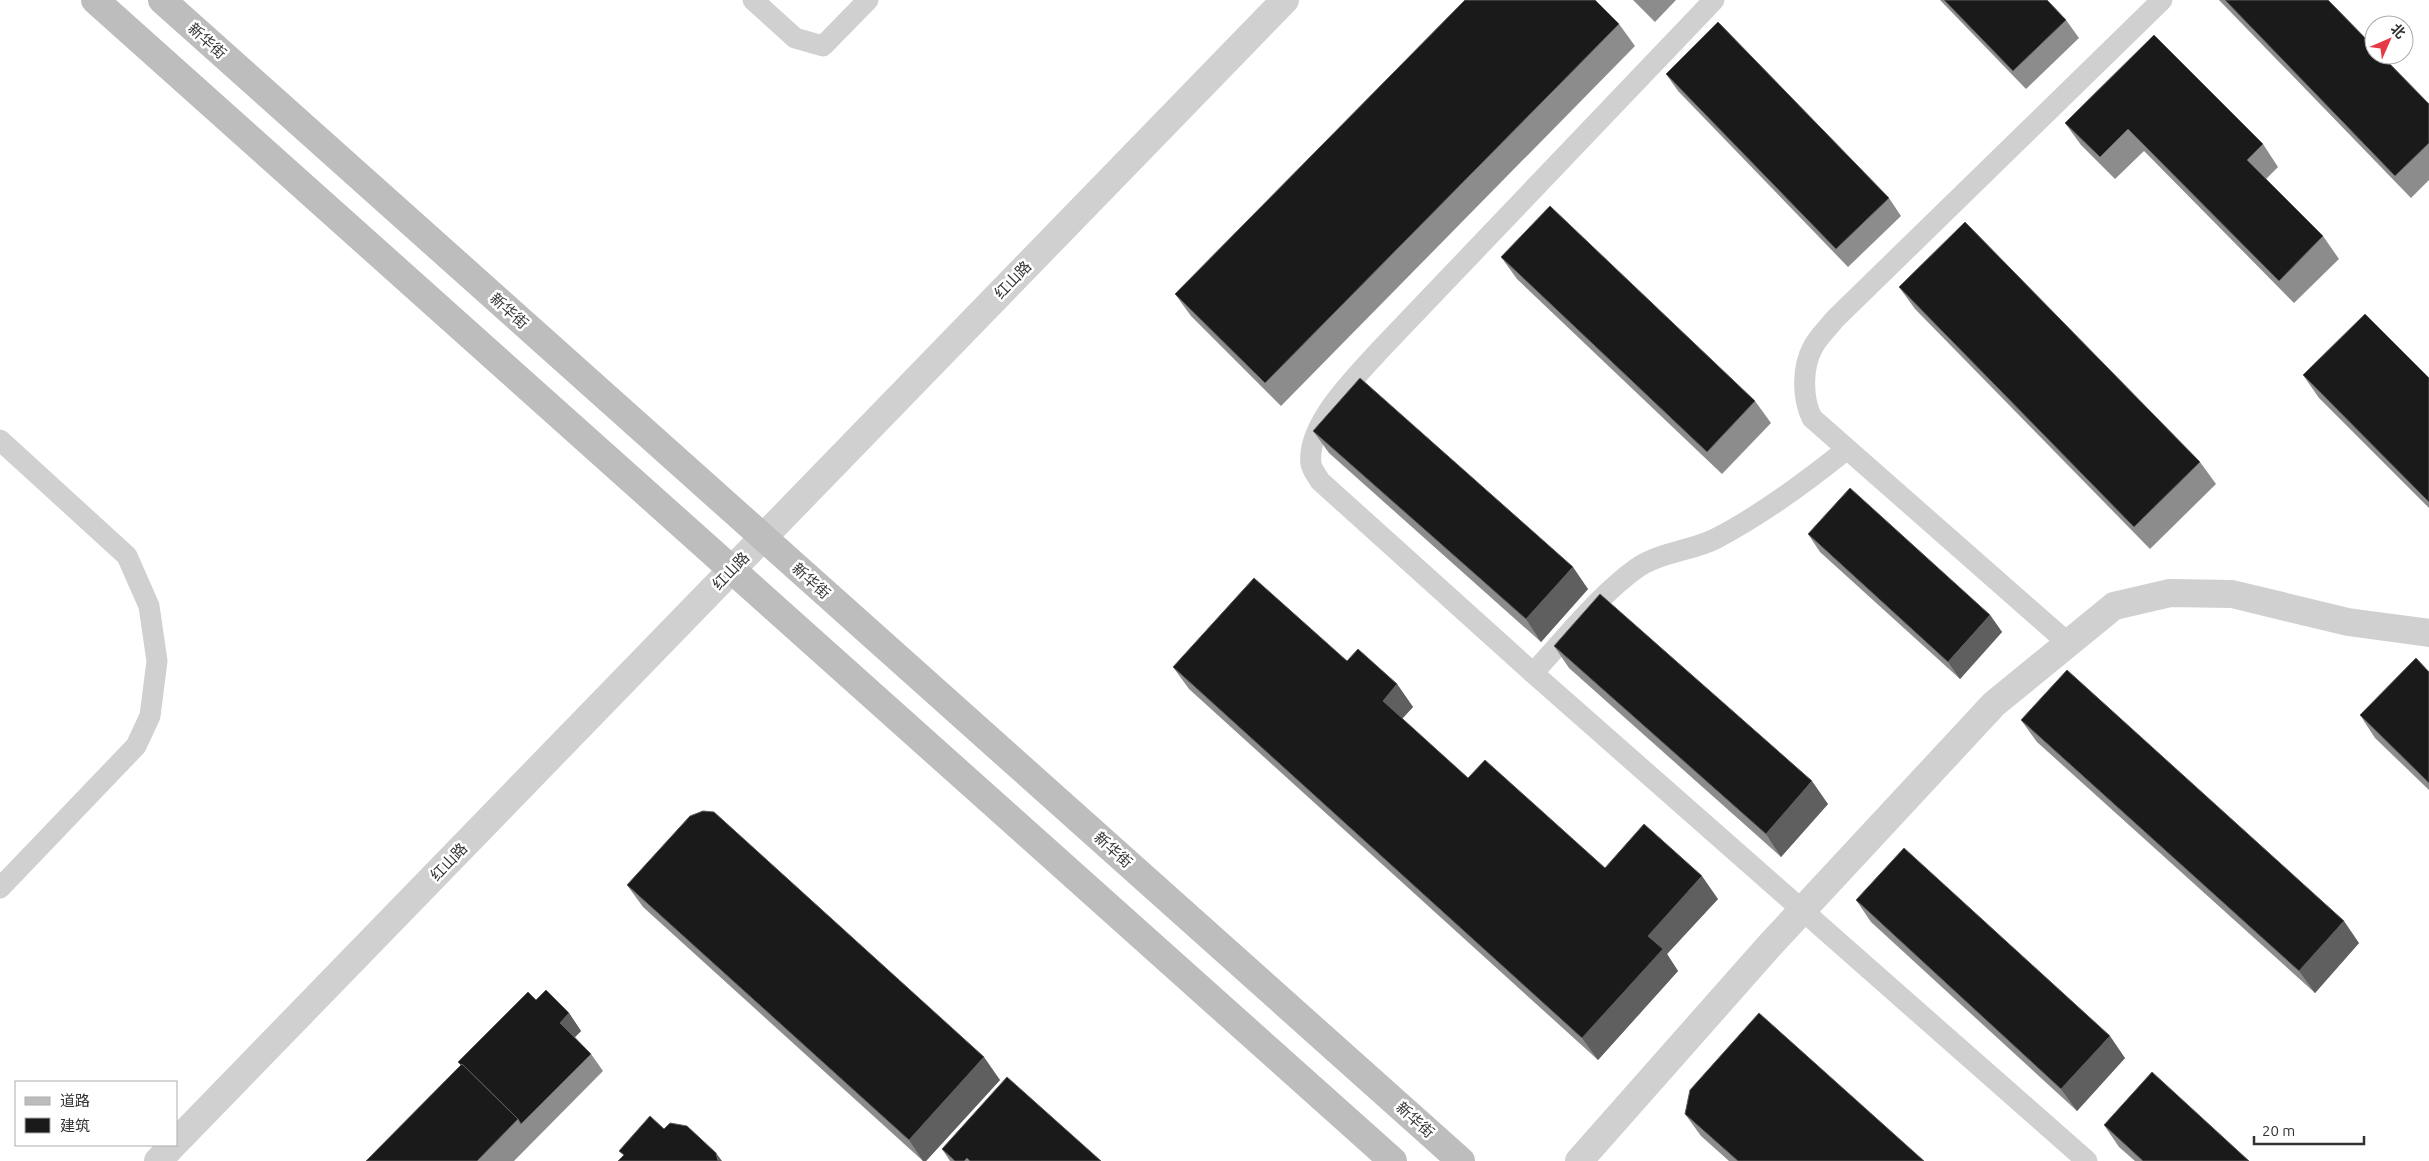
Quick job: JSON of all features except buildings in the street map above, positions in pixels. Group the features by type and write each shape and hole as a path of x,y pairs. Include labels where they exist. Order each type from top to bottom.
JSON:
{"main road":[{"path":"96,0 1393,1161"},
{"name":"新华街","path":"162,0 1461,1161"}],"street":[{"name":"红山路","path":"178,1140 1286,0"},
{"path":"1579,1161 1804,909 1994,704 2114,606 2170,593 2232,594 2348,622 2429,633"},
{"path":"158,1161 172,1146"}],"lane":[{"path":"753,0 795,38 823,46 868,0"},
{"path":"1714,0 1379,351 1327,411 1313,444 1311,465 1320,482 1533,673 1804,909 2087,1161"},
{"path":"2069,644 1812,418 1806,406 1805,375 1813,347 1842,312 2162,0"},
{"path":"0,440 127,556 149,606 157,661 150,716 136,746 0,888"},
{"path":"1533,673 1611,590 1638,567 1674,552 1714,539 1799,487 1847,449"}]}
